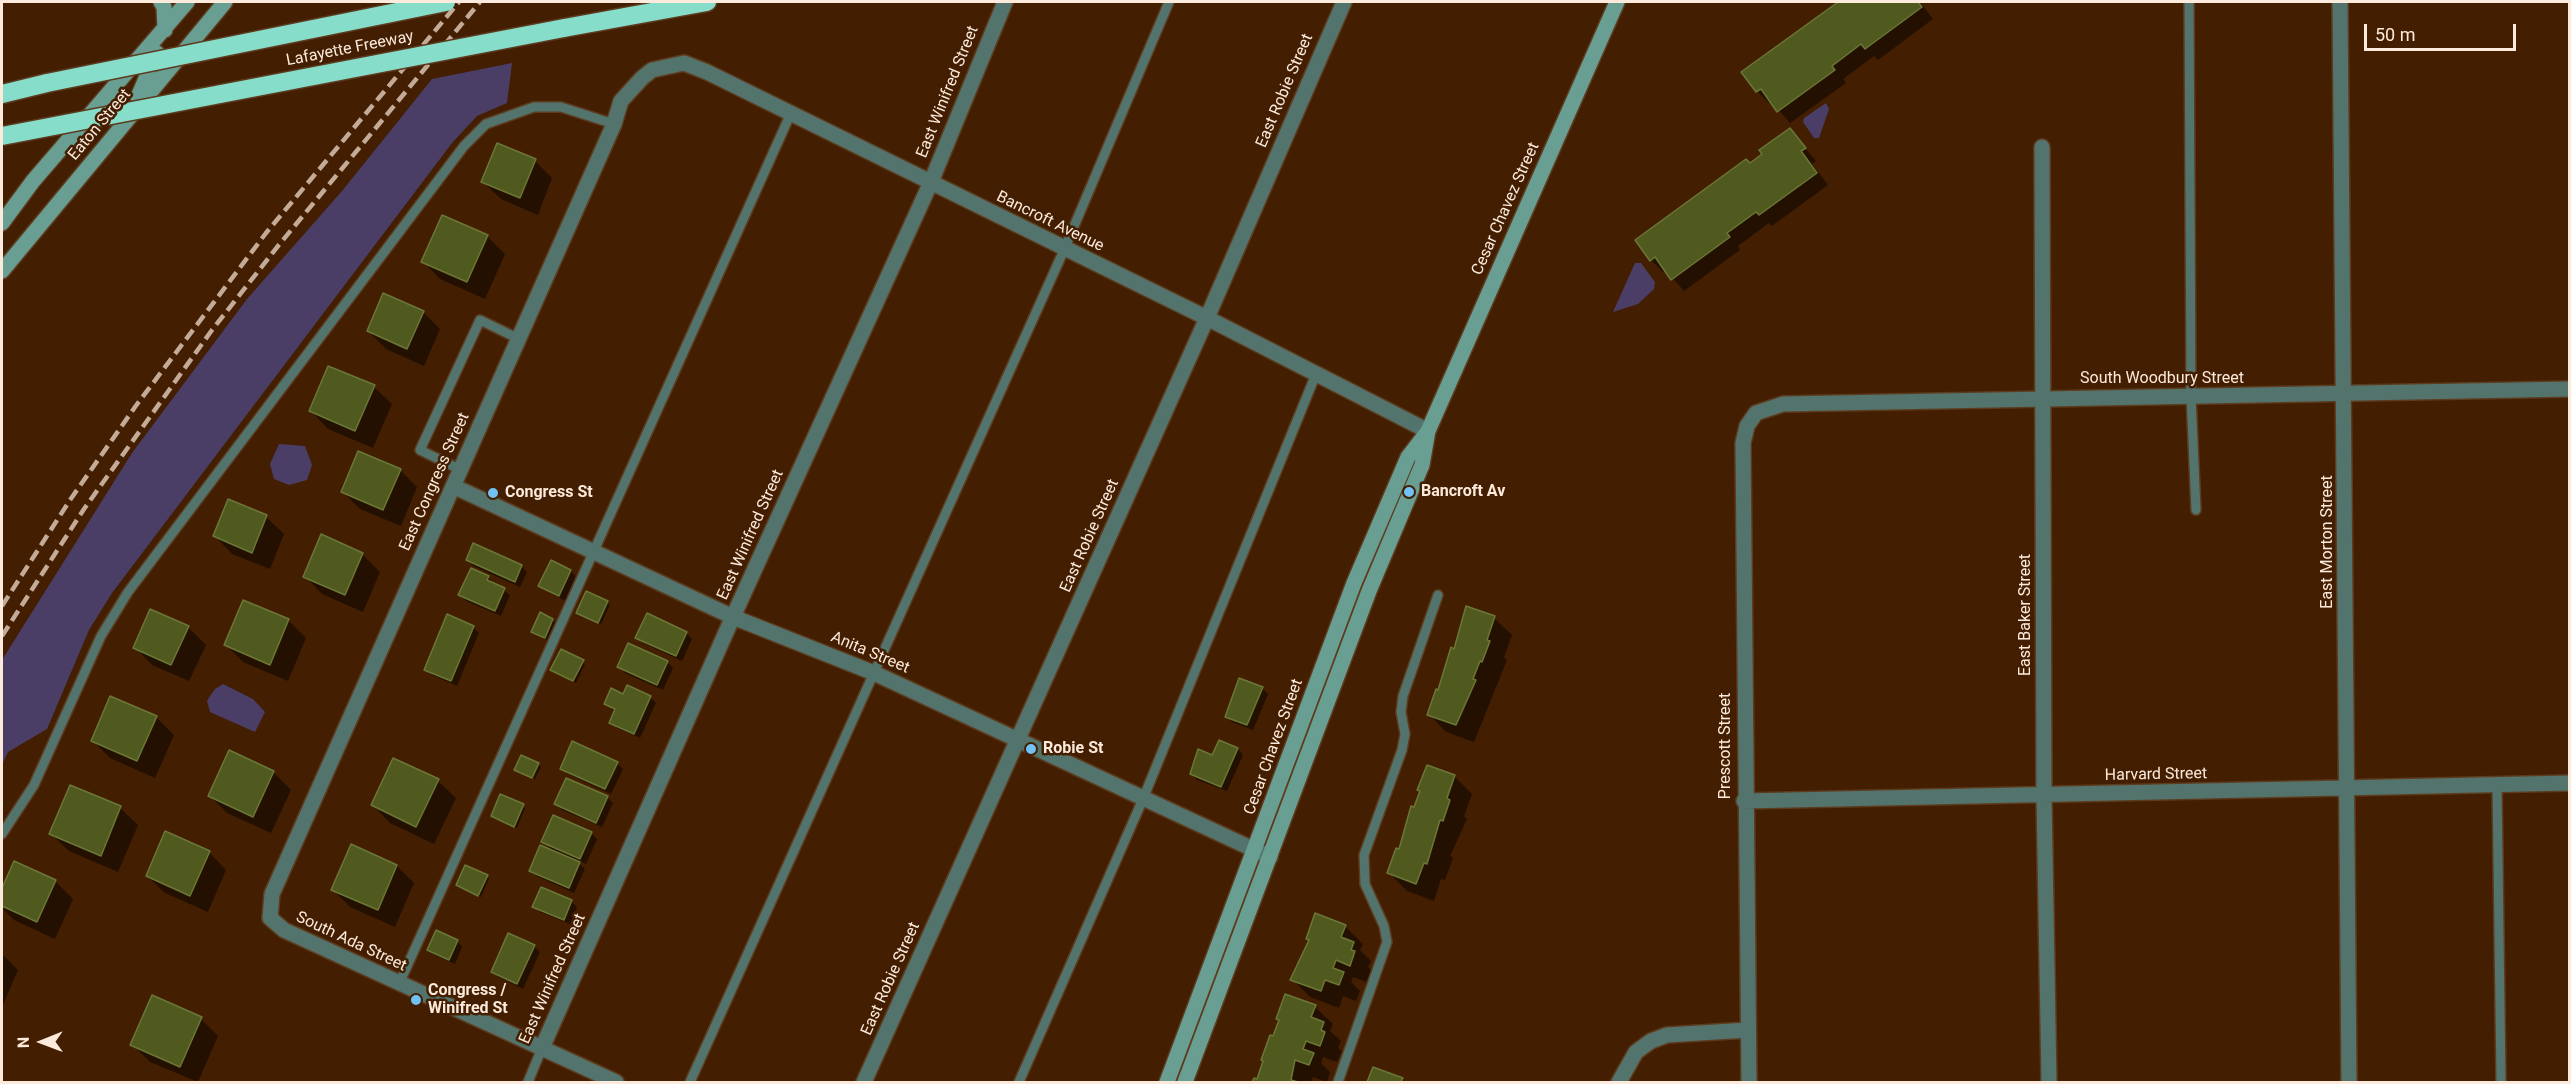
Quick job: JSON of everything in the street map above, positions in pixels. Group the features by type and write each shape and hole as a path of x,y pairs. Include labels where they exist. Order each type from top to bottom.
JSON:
{"highway":[{"name":"Lafayette Freeway","path":"2,94 446,2"},
{"name":"Lafayette Freeway","path":"2,136 707,2"}],"main road":[{"path":"125,123 150,75 166,26 161,2"},
{"name":"Eaton Street","path":"2,223 33,181 187,2"},
{"name":"Eaton Street","path":"2,271 225,2"},
{"name":"Cesar Chavez Street","path":"1185,1083 1369,591 1422,465 1428,431 1617,2"},
{"name":"Cesar Chavez Street","path":"1167,1083 1354,583 1408,457 1428,431"}],"street":[{"name":"East Winifred Street","path":"542,1048 733,617 931,183 1005,2"},
{"name":"East Morton Street","path":"2340,2 2349,1083"},
{"name":"East Robie Street","path":"864,1083 1206,318 1341,3"},
{"name":"Bancroft Avenue","path":"652,70 684,63 791,113 1064,250 1206,318 1428,431"},
{"name":"East Congress Street","path":"270,918 272,894 614,124 621,101 652,70"},
{"name":"East Baker Street","path":"2042,147 2044,796 2049,1083"},
{"name":"South Woodbury Street","path":"1756,413 1783,404 2570,389"},
{"name":"Prescott Street","path":"1749,1083 1744,801 1743,443 1748,426 1756,413"},
{"name":"Anita Street","path":"453,486 733,617 874,673 1270,856"},
{"name":"Harvard Street","path":"1744,801 2570,783"},
{"name":"South Ada Street","path":"270,918 284,930 616,1083"},
{"path":"1619,1083 1636,1052 1651,1041 1667,1035 1748,1030"}],"lane":[{"path":"690,1083 1064,250 1169,2"},
{"path":"2189,2 2191,396 2196,510"},
{"path":"2,834 34,785 101,636 128,592 464,146 486,124 534,107 561,107 614,124"},
{"path":"399,984 592,550 791,113"},
{"path":"461,470 420,450 480,320 517,338"},
{"path":"1020,1083 1143,799 1316,374"},
{"path":"1338,1083 1387,942 1384,926 1365,884 1364,855 1402,750 1405,734 1401,712 1403,696 1438,595"},
{"path":"2497,784 2501,1083"},
{"name":"East Winifred Street","path":"528,1083 542,1048"}],"shaded area":[{"path":"512,63 507,103 477,116 452,143 112,593 89,630 47,729 8,752 2,765 2,660 132,453 247,299 342,191 432,79"},
{"path":"1826,103 1829,109 1819,138 1814,138 1803,122 1804,118"},
{"path":"1635,263 1641,263 1655,282 1654,289 1638,304 1613,312"},
{"path":"279,444 305,446 312,465 307,480 289,485 274,479 270,464"},
{"path":"223,684 253,699 265,712 255,732 210,712 207,701 215,689"}],"building":[{"path":"1838,2 1918,2 1922,7 1865,49 1861,44 1832,66 1835,70 1777,112 1761,89 1756,92 1741,72"},
{"path":"1790,128 1806,148 1801,151 1817,173 1759,215 1756,212 1727,233 1730,237 1671,280 1655,257 1650,261 1635,240 1746,159 1750,163 1762,154 1759,150"},
{"path":"497,143 536,159 520,198 481,182"},
{"path":"442,215 488,235 467,282 421,262"},
{"path":"383,293 424,311 407,349 367,331"},
{"path":"328,366 375,385 355,431 309,411"},
{"path":"358,451 401,469 383,510 341,492"},
{"path":"228,499 267,515 252,553 213,536"},
{"path":"321,534 363,553 345,595 303,577"},
{"path":"473,543 522,565 515,582 466,560"},
{"path":"551,560 571,570 559,596 538,586"},
{"path":"471,568 489,576 487,580 505,588 495,611 458,595"},
{"path":"586,591 608,601 598,623 576,613"},
{"path":"243,600 289,619 270,665 224,645"},
{"path":"1466,606 1495,616 1487,640 1490,641 1456,725 1427,715 1436,689 1438,690 1451,647 1454,649"},
{"path":"150,609 189,626 171,665 133,648"},
{"path":"540,612 553,619 545,638 531,632"},
{"path":"647,613 687,632 676,656 635,638"},
{"path":"447,614 474,626 451,681 424,670"},
{"path":"628,643 668,661 657,685 617,667"},
{"path":"561,649 584,660 573,681 550,670"},
{"path":"1239,678 1263,687 1247,725 1225,717"},
{"path":"627,685 651,696 634,734 609,723 615,709 604,704 611,688 623,694"},
{"path":"110,696 157,716 137,761 91,741"},
{"path":"1219,740 1238,748 1221,787 1190,774 1198,749 1212,755"},
{"path":"572,741 618,762 605,789 560,769"},
{"path":"229,750 274,771 253,817 208,796"},
{"path":"521,755 539,763 532,778 514,770"},
{"path":"393,758 439,779 416,827 371,805"},
{"path":"1427,765 1455,775 1447,798 1450,800 1443,821 1440,820 1427,864 1424,863 1416,884 1387,873 1396,848 1399,849 1411,806 1414,807 1420,791 1417,790"},
{"path":"566,778 608,796 596,823 554,804"},
{"path":"70,785 121,806 101,856 49,834"},
{"path":"500,794 524,804 514,827 491,816"},
{"path":"553,815 592,832 580,859 541,842"},
{"path":"165,831 210,851 190,896 146,876"},
{"path":"351,844 397,865 378,910 331,890"},
{"path":"540,845 580,862 569,888 529,871"},
{"path":"14,861 56,880 37,922 2,906 2,888"},
{"path":"465,865 488,875 478,896 456,885"},
{"path":"541,887 572,900 564,920 532,907"},
{"path":"1315,913 1346,925 1341,937 1354,942 1351,950 1355,951 1350,966 1336,960 1333,968 1344,972 1339,985 1325,980 1321,991 1290,980 1309,940 1306,939"},
{"path":"436,930 458,940 449,960 427,950"},
{"path":"508,933 535,945 517,984 491,972"},
{"path":"1285,994 1316,1005 1311,1017 1324,1022 1321,1030 1325,1032 1320,1046 1306,1041 1303,1049 1314,1053 1309,1065 1295,1060 1291,1080 1298,1082 1252,1082 1254,1078 1257,1079 1270,1035 1273,1036 1279,1020 1276,1019"},
{"path":"152,995 202,1017 180,1067 130,1045"},
{"path":"1373,1067 1403,1078 1401,1082 1367,1082"}],"railway":[{"path":"2,606 70,500 135,407 266,233 459,2"},
{"path":"2,636 84,509 212,330 278,246 480,2"}],"place":[{"name":"Bancroft Av","path":"1409,492"},
{"name":"Congress St","path":"493,493"},
{"name":"Robie St","path":"1031,749"},
{"name":"Congress / Winifred St","path":"416,1000"}]}
